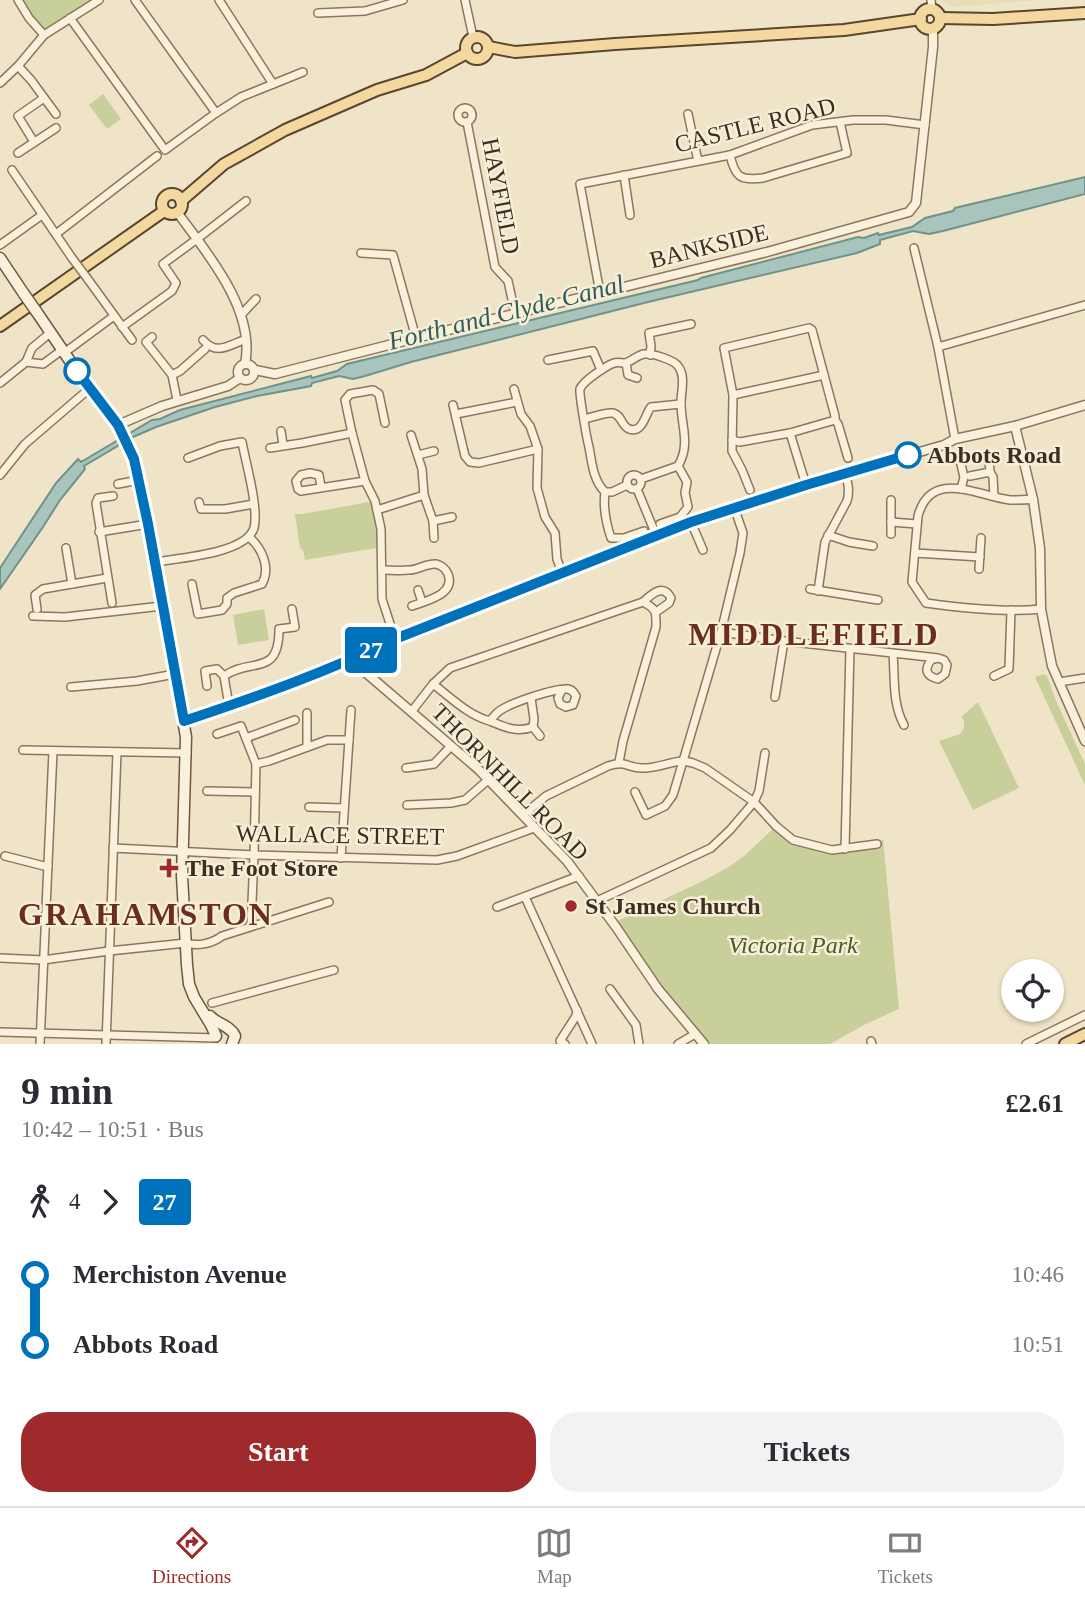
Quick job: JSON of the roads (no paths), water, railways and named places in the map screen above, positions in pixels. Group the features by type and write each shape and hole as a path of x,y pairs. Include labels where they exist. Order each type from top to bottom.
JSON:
{"main road":[{"path":"934,9 939,24 933,29 926,28 921,23 923,13 934,9 993,19 1085,13"},
{"path":"489,47 486,55 474,59 467,53 466,44 478,36 485,40 489,47 515,52 844,30 921,19"},
{"path":"164,211 170,214 224,164 285,130 377,90 426,75 467,53"},
{"path":"164,211 162,201 166,196 173,194 179,206"},
{"path":"0,326 164,211"},
{"path":"0,258 63,352 118,425 134,459 184,721 187,753 183,901 189,984 217,1041"},
{"path":"200,1006 212,1019 234,1033 232,1044"},
{"path":"217,1041 220,1029 227,1028"},
{"path":"1065,1044 1085,1034"}],"street":[{"path":"18,0 44,36"},
{"path":"0,83 44,36 99,0"},
{"path":"135,0 216,113"},
{"path":"219,0 273,84"},
{"path":"318,13 365,11 403,0"},
{"path":"466,0 473,37"},
{"path":"70,18 165,150 241,97 303,72"},
{"name":"BANKSIDE","path":"255,370 275,374 766,252 909,212 916,203 933,29"},
{"path":"18,66 56,114"},
{"path":"34,142 18,116 44,98"},
{"path":"688,114 698,161"},
{"name":"CASTLE ROAD","path":"600,293 580,184 730,155 812,125 853,120 886,120 925,125"},
{"name":"HAYFIELD","path":"467,122 495,267 508,281 515,313"},
{"path":"730,155 733,170 743,178 752,180 835,157 847,153 840,122"},
{"path":"18,153 55,128"},
{"path":"56,234 158,156"},
{"path":"12,170 132,340"},
{"path":"624,175 630,215"},
{"path":"122,327 172,291 176,283 163,264 246,201"},
{"path":"179,206 219,271 242,315 248,354 246,364"},
{"path":"0,245 42,215"},
{"path":"914,248 956,439"},
{"path":"360,253 393,255 416,338"},
{"path":"242,315 256,299"},
{"path":"937,348 1085,305"},
{"path":"26,362 43,364 114,316"},
{"path":"650,355 649,333 691,324"},
{"path":"751,490 732,451 733,395 724,348 809,328 812,330 835,420 848,458"},
{"path":"0,383 26,362 32,348 50,333"},
{"path":"152,337 146,342 172,375 177,400"},
{"path":"203,340 209,348 216,349 246,339"},
{"path":"172,375 205,349"},
{"path":"548,360 593,351 601,370"},
{"path":"627,485 612,492 605,492 599,486 586,437 580,389 601,370 642,355 650,355 668,359 680,368 685,452 678,466 641,479"},
{"path":"626,363 625,378 637,378"},
{"path":"246,364 255,370 254,376 246,381 240,378 238,370 246,364"},
{"path":"733,395 824,374"},
{"path":"118,425 177,400 219,390 240,378"},
{"path":"0,475 25,444 89,388"},
{"path":"514,389 521,414 530,426 538,449 537,488 545,517 555,533 557,559 562,573"},
{"path":"385,423 376,391 350,394 345,400 365,481 375,501 381,529 383,599 395,639"},
{"path":"456,414 517,402"},
{"path":"584,419 612,413 618,415 625,426 634,429 643,424 650,407 681,404"},
{"path":"453,405 465,456 471,462 479,463 538,449"},
{"path":"184,721 351,660 395,639 691,522 944,445 956,439 1015,426 1085,405"},
{"path":"732,440 740,442 790,433 835,420"},
{"path":"1015,426 1033,499 1040,548 1041,609 1049,654 1085,741"},
{"path":"281,431 283,445"},
{"path":"270,448 352,433"},
{"path":"790,433 806,485"},
{"path":"411,435 422,469 424,495 433,521 434,538"},
{"path":"155,562 226,550 249,537 254,528 254,504 242,439 188,457"},
{"path":"418,455 434,451"},
{"path":"959,456 964,477 961,489"},
{"path":"989,460 994,496"},
{"path":"678,466 687,482 685,493 688,507"},
{"path":"970,476 990,472"},
{"path":"845,473 849,488 847,501 825,542 814,590 878,600"},
{"path":"627,485 631,476 641,479"},
{"path":"627,485 631,489 637,489 641,485 641,479"},
{"path":"118,484 139,480"},
{"path":"321,487 365,481"},
{"path":"1033,499 1010,500 944,488 929,495 920,508 912,582 926,603 1011,610 1041,609"},
{"path":"637,489 656,535"},
{"path":"605,492 608,541 644,531"},
{"path":"377,510 424,495"},
{"path":"112,603 96,503 98,498 113,496"},
{"path":"891,500 891,534"},
{"path":"199,502 201,509 225,509 254,504"},
{"path":"688,507 698,509"},
{"path":"660,524 680,517 688,507"},
{"path":"635,792 646,815 665,806 673,795 721,632 742,543 743,533 734,507"},
{"path":"433,521 452,517"},
{"path":"691,522 703,550"},
{"path":"891,522 917,524"},
{"path":"99,532 148,524"},
{"path":"828,535 873,546"},
{"path":"192,584 198,614 222,610 227,604 227,598 234,593 262,584 266,576 264,557 257,544 249,537"},
{"path":"979,569 981,538"},
{"path":"66,548 72,584"},
{"path":"915,553 980,558"},
{"path":"382,570 410,570 435,564 445,569 449,578 444,592 439,597 412,606"},
{"path":"107,578 43,589 35,595 35,613 65,617 162,606"},
{"path":"418,590 422,603"},
{"path":"412,711 433,684 450,668 461,663 643,602 653,592 668,592 671,598 669,603 654,609"},
{"path":"643,602 654,609"},
{"path":"225,676 267,661 277,650 279,629 295,627 292,609"},
{"path":"619,762 656,627 654,609"},
{"path":"994,676 1009,669 1011,610"},
{"path":"721,632 938,658"},
{"path":"775,697 784,641"},
{"path":"845,849 850,649"},
{"path":"894,654 897,713 904,725"},
{"name":"THORNHILL ROAD","path":"351,660 488,780 567,861 659,989 704,1044"},
{"path":"208,686 205,671 217,669 225,676 229,706"},
{"path":"71,687 137,681 174,674"},
{"path":"1059,682 1085,678"},
{"path":"433,684 482,719 524,731 533,727"},
{"path":"490,721 510,705 553,690 561,692"},
{"path":"531,698 533,727 540,736"},
{"path":"341,858 351,710"},
{"path":"307,713 307,747"},
{"path":"246,738 295,720"},
{"path":"216,734 241,726 256,764 251,926"},
{"path":"256,764 327,740 349,740"},
{"path":"406,768 434,764 451,746"},
{"path":"23,750 187,753"},
{"path":"40,1044 53,751"},
{"path":"106,1044 117,752"},
{"path":"597,901 711,848 754,802 759,791 765,752"},
{"path":"523,815 546,796 619,762 641,769 683,761 705,768 754,802 793,840 832,850 877,844"},
{"path":"407,805 465,800 488,780"},
{"path":"208,791 255,792"},
{"path":"309,807 344,808"},
{"name":"WALLACE STREET","path":"113,848 437,860 457,856 534,828"},
{"path":"5,856 48,867"},
{"path":"497,907 579,876"},
{"path":"525,897 589,1042"},
{"path":"0,958 43,960 186,943 204,944 329,902"},
{"path":"212,1003 334,970"},
{"path":"610,989 636,1025 639,1044"},
{"path":"565,1044 560,1041 577,1010"},
{"path":"1026,1044 1085,1015"},
{"path":"0,1032 217,1041"},
{"path":"678,1044 695,1034"}],"water":[{"path":"1085,177 1085,194 943,231 929,234 913,231 880,240 880,244 857,253 648,302 353,379 339,376 312,383 311,386 257,396 156,427 133,437 84,466 85,469 60,500 0,589 0,568 56,483 78,459 81,462 152,420 180,410 337,371 347,364 698,280 858,237 912,227 925,218 953,211 955,208"}],"place":[{"name":"Abbots Road","path":"908,455"},
{"name":"The Foot Store","path":"169,868"},
{"name":"St James Church","path":"571,906"}],"district":[{"name":"MIDDLEFIELD","path":"814,634"},
{"name":"GRAHAMSTON","path":"146,914"}],"water label":[{"name":"Forth and Clyde Canal","path":"506,312"}],"park label":[{"name":"Victoria Park","path":"793,945"}]}
